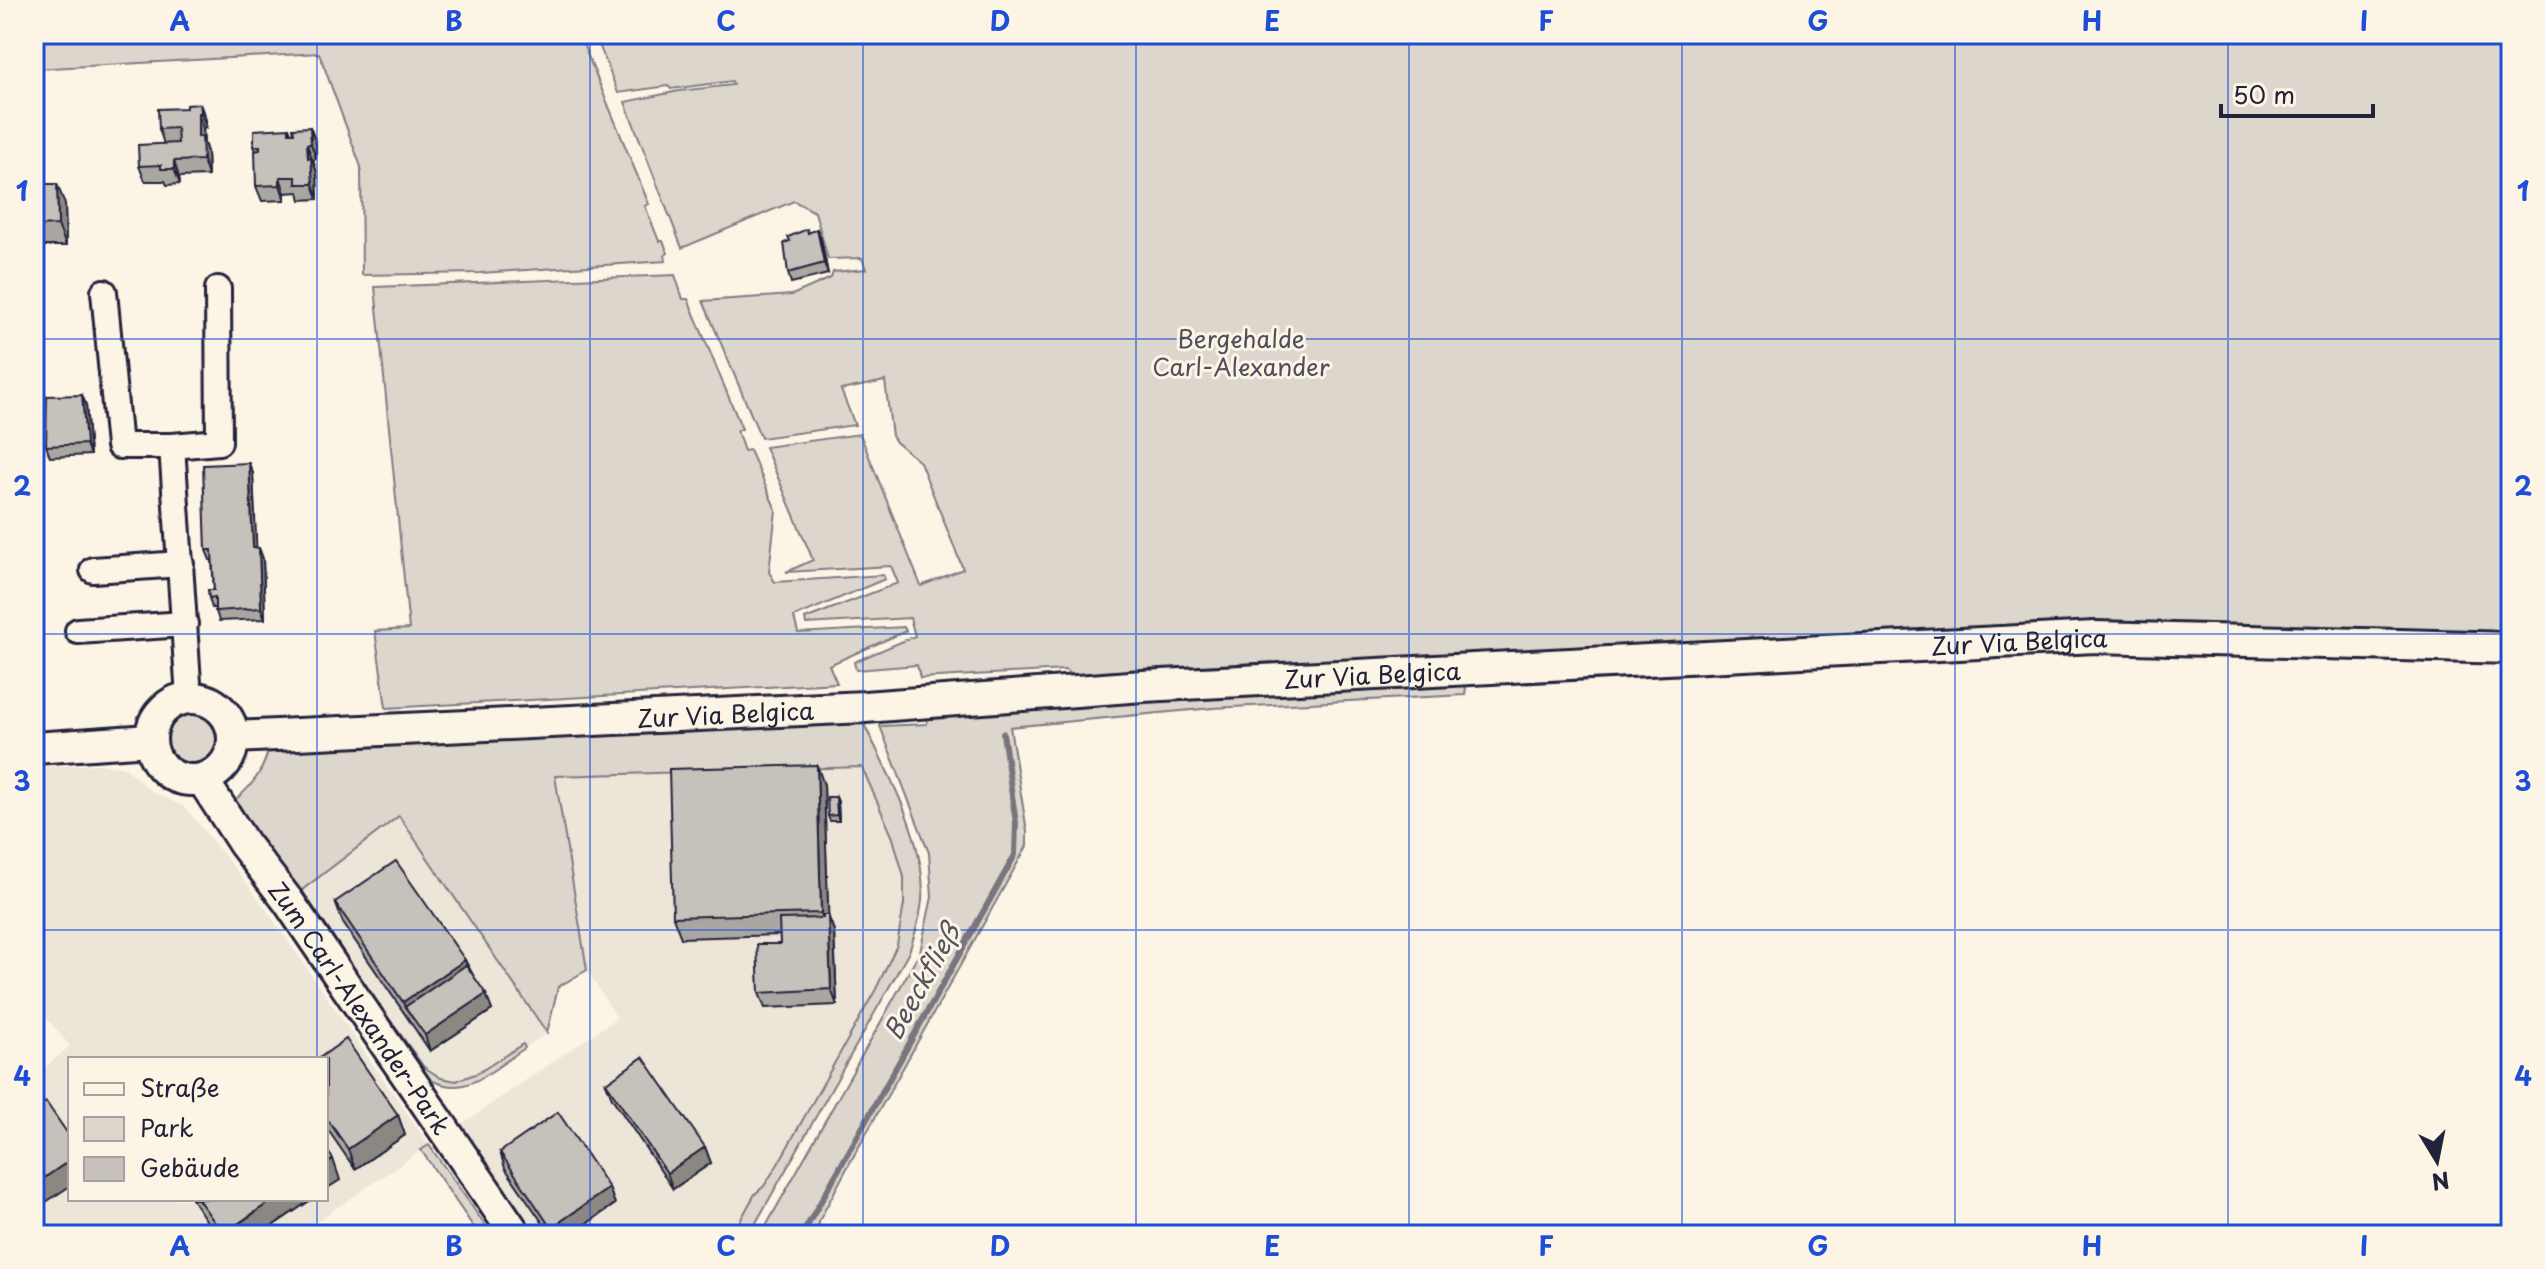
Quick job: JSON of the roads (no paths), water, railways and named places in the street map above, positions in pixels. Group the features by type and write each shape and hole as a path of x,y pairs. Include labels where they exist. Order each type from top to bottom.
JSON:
{"street":[{"path":"104,292 119,446 172,446 219,442 218,289"},
{"path":"172,446 189,697"},
{"path":"93,570 181,564"},
{"path":"78,631 185,624"},
{"name":"Zur Via Belgica","path":"234,737 865,707 1143,686 2095,637 2511,648"},
{"path":"189,697 203,698 215,704 231,724 234,737 226,764 202,779 188,780 173,776 161,767 153,754 150,740 153,724 161,710 174,701 189,697"},
{"path":"34,748 150,740"},
{"name":"Zum Carl-Alexander-Park","path":"202,779 516,1235"}],"waterway":[{"name":"Beeckfließ","path":"802,1235 1015,855 1016,823 1003,733"}],"park label":[{"name":"Bergehalde Carl-Alexander","path":"1241,352"}]}
